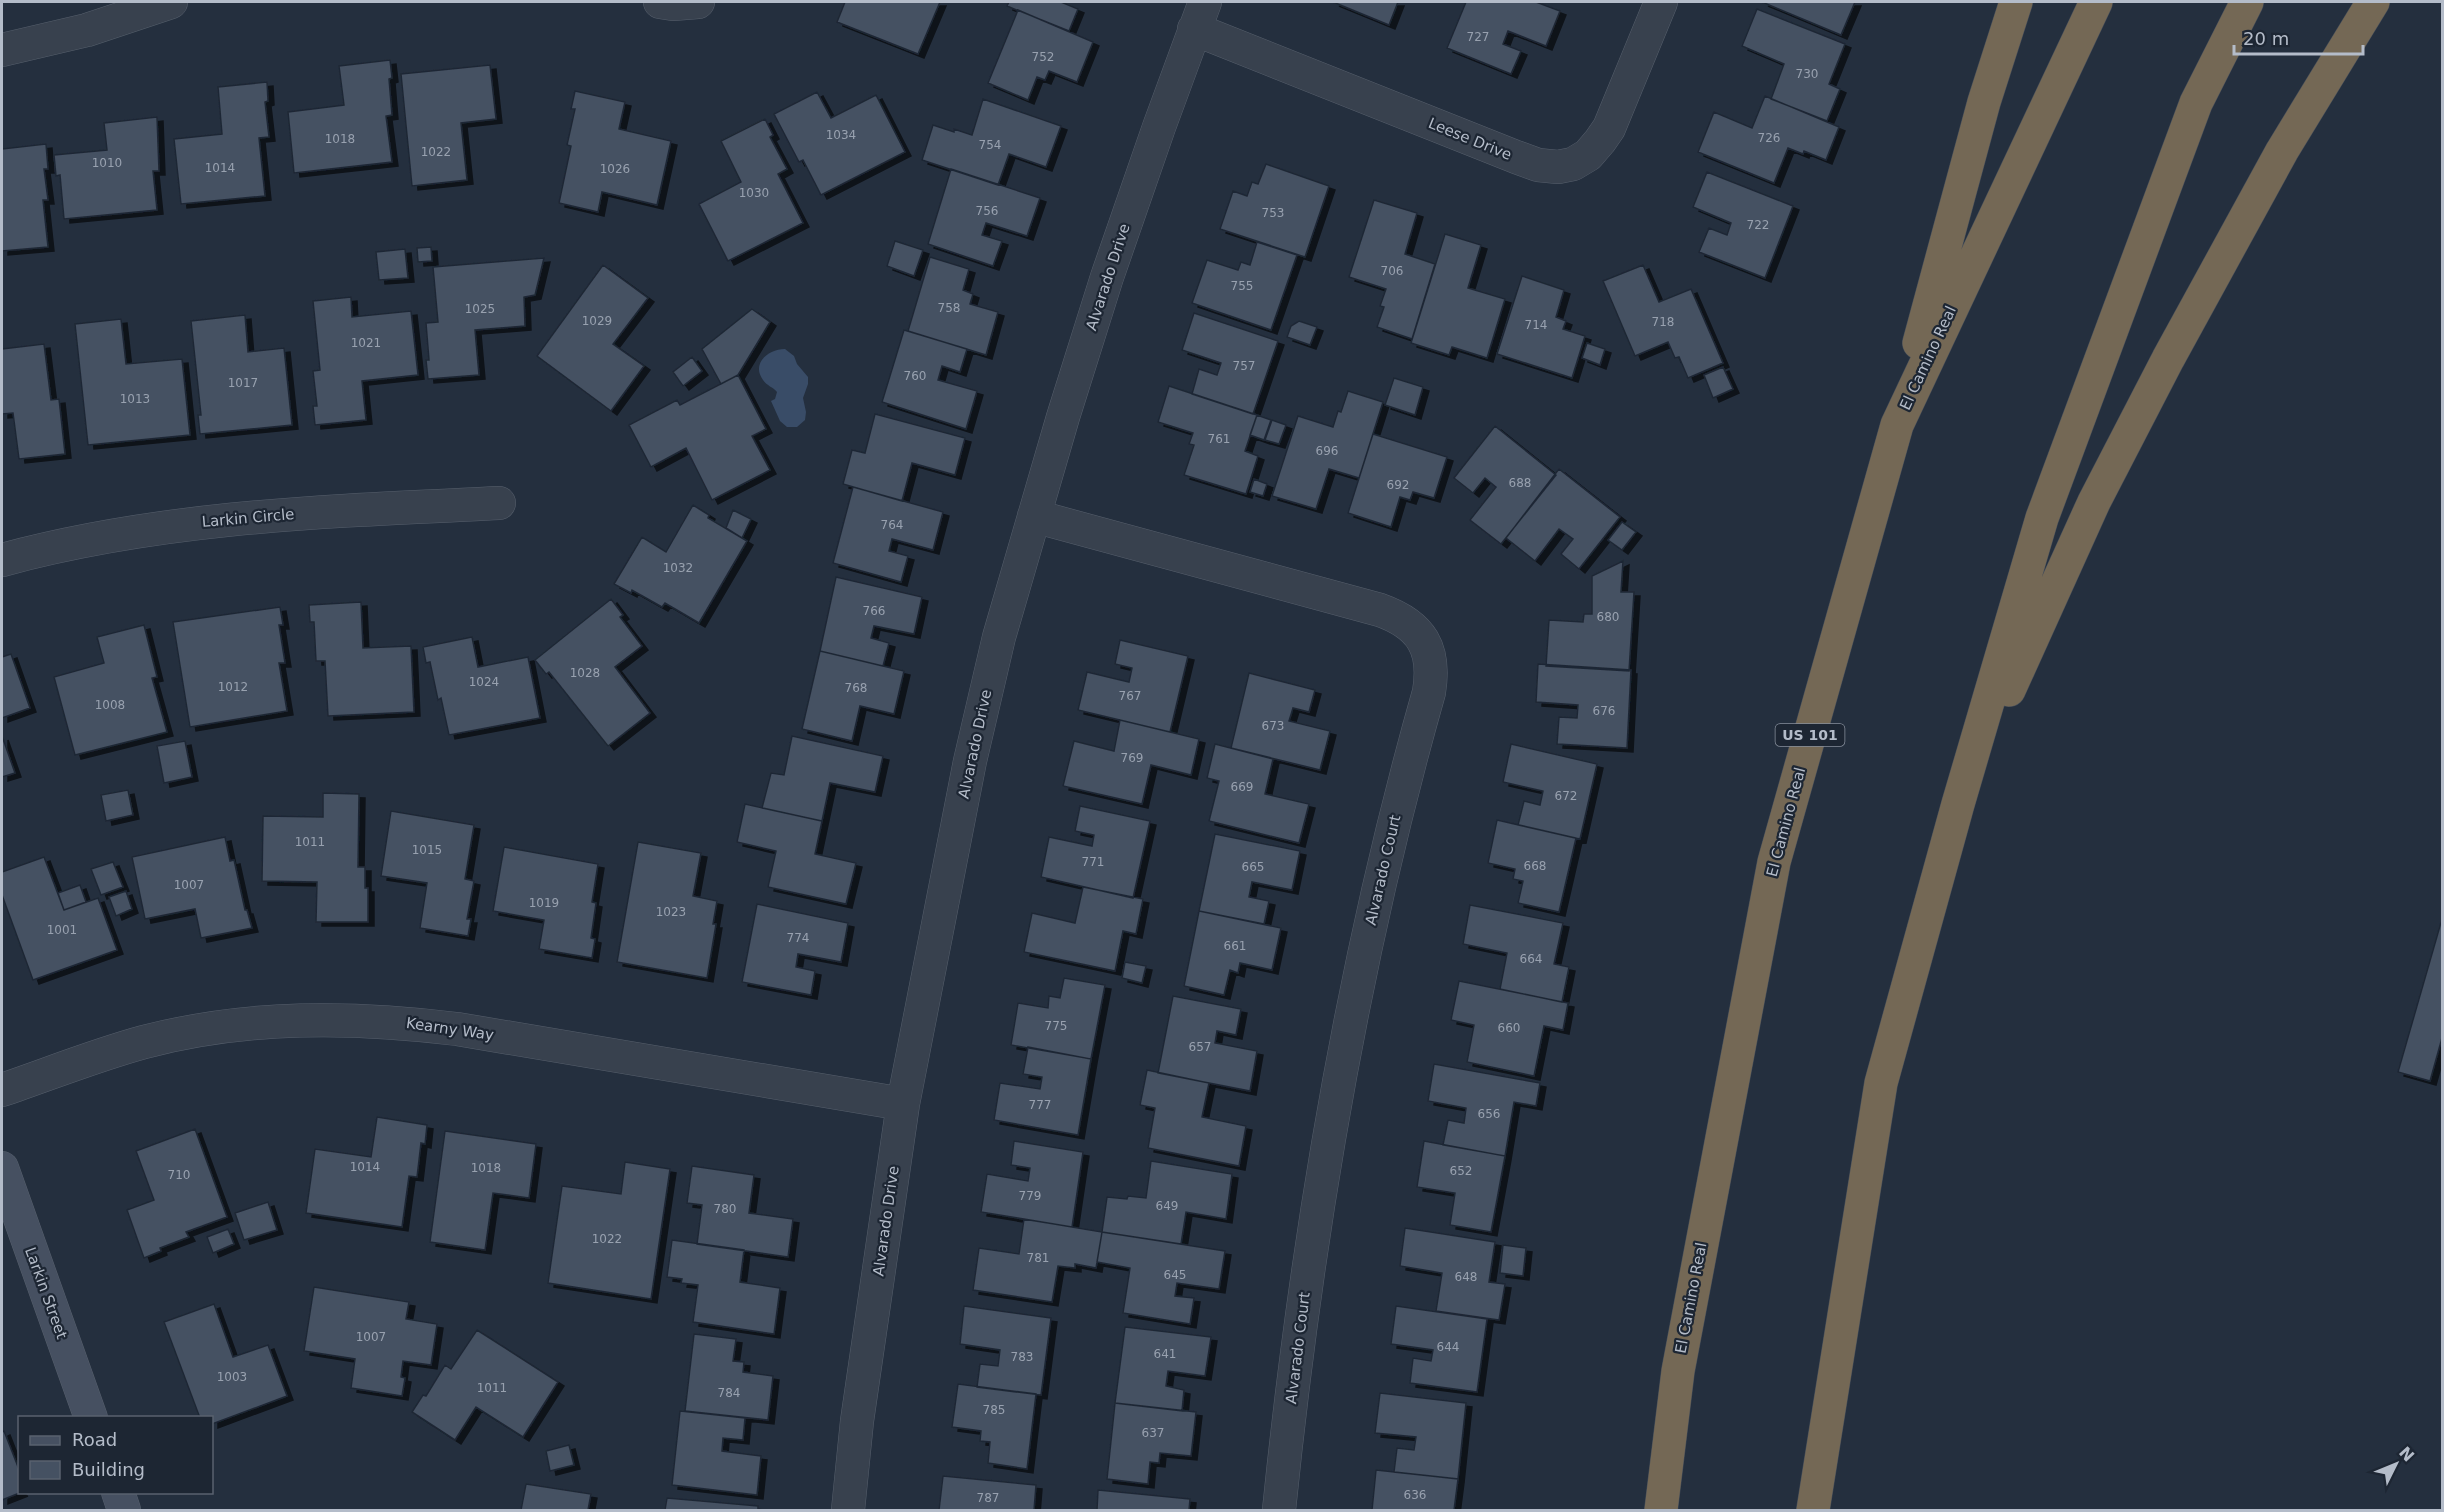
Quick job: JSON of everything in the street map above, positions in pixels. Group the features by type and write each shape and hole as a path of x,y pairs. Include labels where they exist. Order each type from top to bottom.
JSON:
{"highway":[{"path":"1897,425 1984,102 2016,2"},
{"name":"El Camino Real","path":"1661,1510 1677,1371 1774,862 1897,425 2096,2"},
{"path":"1813,1510 1881,1083 1958,804 2042,518 2196,103 2247,2"},
{"path":"1958,804 2099,492 2168,359 2282,151 2373,2"}],"street":[{"path":"2,50 87,30 171,2"},
{"path":"660,2 673,4 698,2"},
{"name":"Leese Drive","path":"1200,15 1516,157 1538,165 1558,167 1573,164 1588,155 1609,128 1661,2"},
{"name":"Alvarado Drive","path":"849,1510 857,1421 903,1104 970,761 999,637 1063,417 1107,277 1200,15"},
{"name":"Larkin Circle","path":"2,560 85,540 202,522 336,510 499,503"},
{"name":"Alvarado Court","path":"1034,516 1388,613 1409,625 1421,637 1430,652 1432,672 1429,692 1377,892 1323,1172 1301,1316 1278,1510"},
{"name":"Kearny Way","path":"2,1090 113,1052 180,1034 258,1022 350,1020 402,1022 457,1029 903,1104"},
{"name":"Larkin Street","path":"2,1168 90,1416"},
{"path":"119,1494 124,1510"}],"water":[{"path":"785,349 794,356 797,364 808,377 803,398 805,420 797,427 787,427 780,421 771,401 775,399 777,392 765,382 759,368 767,355"}],"building":[{"path":"845,2 940,2 918,54 837,22"},
{"path":"1009,2 1061,2 1078,9 1069,31 1007,6"},
{"path":"1333,2 1398,2 1389,25"},
{"path":"1466,2 1536,2 1560,11 1546,46 1508,31 1503,44 1521,51 1511,74 1447,48"},
{"path":"1762,2 1855,2 1841,35"},
{"path":"1757,9 1845,44 1829,84 1840,89 1827,121 1771,99 1784,64 1742,46"},
{"path":"1018,10 1093,42 1077,82 1049,71 1045,80 1037,77 1028,100 988,83"},
{"path":"390,60 392,115 386,116 392,162 294,173 288,112 344,105 339,66"},
{"path":"490,65 496,119 461,123 467,180 412,186 401,74"},
{"path":"267,82 268,101 265,102 269,137 259,138 265,196 181,204 174,139 222,134 218,87"},
{"path":"575,91 625,102 619,129 671,141 657,205 602,192 598,212 559,203 571,146 567,145 575,109 571,109"},
{"path":"817,92 831,118 876,95 905,152 821,195 803,160 799,162 774,114"},
{"path":"1765,96 1839,127 1826,160 1804,151 1803,154 1788,148 1774,183 1698,152 1714,112 1752,128"},
{"path":"983,99 1061,126 1046,167 1009,154 998,185 922,160 933,125 972,135"},
{"path":"157,117 159,171 153,171 157,210 64,219 60,175 56,176 54,155 107,150 104,123"},
{"path":"765,119 773,135 770,137 787,169 778,174 803,223 728,261 699,204 741,182 721,141"},
{"path":"46,144 48,169 44,169 48,200 43,200 48,247 2,251 2,149"},
{"path":"1266,164 1329,186 1305,257 1220,229 1233,191 1247,196 1252,182 1258,184"},
{"path":"951,169 1040,198 1027,236 986,223 982,235 1002,241 993,266 928,244"},
{"path":"1707,172 1793,206 1765,278 1699,252 1709,228 1727,235 1731,223 1693,207"},
{"path":"1374,200 1417,213 1405,254 1435,264 1412,339 1377,327 1384,307 1380,306 1386,289 1349,277"},
{"path":"1445,234 1481,245 1468,288 1505,299 1487,358 1452,347 1449,355 1411,343"},
{"path":"895,241 923,250 914,276 887,266"},
{"path":"1257,242 1297,255 1271,330 1192,303 1207,260 1238,270 1241,262 1250,265"},
{"path":"431,247 432,261 418,262 417,248"},
{"path":"405,249 408,278 379,280 376,252"},
{"path":"930,257 969,269 963,290 973,294 970,304 998,312 986,355 908,331"},
{"path":"544,258 535,295 524,297 525,326 475,330 479,375 428,379 426,323 438,322 433,267"},
{"path":"603,265 648,298 613,344 644,366 611,411 537,356"},
{"path":"1643,265 1659,302 1691,289 1723,363 1688,378 1679,357 1675,358 1668,342 1635,356 1603,281"},
{"path":"1522,276 1564,290 1556,317 1566,321 1563,329 1585,336 1572,378 1497,354"},
{"path":"351,297 352,317 411,311 418,375 362,381 366,420 315,425 313,406 317,406 313,371 320,370 313,301"},
{"path":"752,309 770,322 738,375 721,384 702,349"},
{"path":"1194,313 1278,341 1253,414 1192,394 1199,369 1217,375 1221,363 1182,350"},
{"path":"245,315 248,352 284,348 292,425 200,434 198,415 201,415 191,321"},
{"path":"121,319 126,364 182,359 190,435 88,445 75,324"},
{"path":"1299,321 1317,327 1310,345 1287,337 1291,326"},
{"path":"904,330 967,349 960,372 942,366 938,380 977,391 966,429 882,402"},
{"path":"1587,343 1605,349 1600,365 1582,358"},
{"path":"44,344 51,400 59,399 65,454 19,459 13,413 2,414 2,349"},
{"path":"692,357 702,371 683,386 673,372"},
{"path":"1723,367 1733,389 1713,398 1704,375"},
{"path":"738,375 766,429 752,436 770,470 712,500 686,448 651,467 629,425 677,400 680,405"},
{"path":"1394,378 1423,387 1415,415 1385,405"},
{"path":"1169,386 1257,415 1245,451 1258,456 1246,494 1184,475 1194,445 1189,444 1193,433 1158,422"},
{"path":"1348,391 1383,402 1359,478 1329,469 1316,509 1272,496 1298,416 1333,427"},
{"path":"875,414 965,438 955,475 912,463 902,501 843,484 852,450 865,453"},
{"path":"1257,415 1271,420 1264,440 1250,435"},
{"path":"1272,420 1286,425 1279,444 1265,440"},
{"path":"1495,426 1556,475 1501,544 1470,520 1496,487 1485,478 1473,493 1454,478"},
{"path":"1373,434 1447,457 1434,498 1413,492 1410,500 1400,497 1391,527 1348,513"},
{"path":"1559,469 1620,517 1579,569 1561,554 1573,539 1559,529 1535,561 1506,538"},
{"path":"1254,479 1267,484 1263,496 1250,492"},
{"path":"853,487 943,512 933,550 892,539 889,551 908,556 901,582 833,563"},
{"path":"693,505 709,515 708,518 747,541 699,623 665,603 662,607 632,590 631,593 614,584 642,537 666,552"},
{"path":"733,510 751,519 742,538 726,528"},
{"path":"1622,522 1636,532 1622,550 1608,540"},
{"path":"1623,561 1621,592 1634,592 1629,671 1546,666 1549,620 1583,622 1584,614 1592,614 1592,576"},
{"path":"836,577 922,597 914,634 874,626 871,638 889,643 883,666 820,651"},
{"path":"611,599 623,615 620,617 642,646 615,667 650,713 608,746 549,672 546,674 535,660"},
{"path":"361,602 363,648 411,646 414,712 328,716 325,661 316,661 314,622 310,622 309,605"},
{"path":"280,607 283,625 279,625 285,663 279,663 287,711 190,727 173,622"},
{"path":"144,625 157,677 152,678 167,732 75,755 54,677 104,663 97,637"},
{"path":"472,637 478,667 528,657 540,718 449,735 441,698 438,700 430,662 426,663 423,647"},
{"path":"1120,640 1188,656 1170,732 1078,710 1087,672 1129,682 1132,668 1115,664"},
{"path":"820,651 904,671 894,714 860,706 852,741 802,729"},
{"path":"11,654 30,708 2,718 2,657"},
{"path":"1538,664 1631,670 1627,748 1557,744 1559,717 1577,718 1578,705 1536,702"},
{"path":"1249,673 1315,690 1309,712 1293,708 1289,721 1330,731 1320,770 1231,748"},
{"path":"1120,720 1199,739 1191,775 1151,765 1142,804 1063,786 1074,741 1114,751"},
{"path":"2,736 15,773 2,777"},
{"path":"792,736 883,756 875,792 830,783 822,821 762,808 771,773 784,775"},
{"path":"185,741 192,777 164,783 157,746"},
{"path":"1215,744 1273,759 1265,794 1309,804 1299,843 1209,821 1219,781 1207,778"},
{"path":"1511,744 1597,764 1580,839 1518,825 1524,801 1540,805 1543,791 1503,782"},
{"path":"128,790 133,815 106,821 101,795"},
{"path":"323,793 359,794 358,867 365,867 365,888 368,888 368,922 316,922 317,882 262,881 263,816 323,817"},
{"path":"745,804 822,821 815,854 856,863 846,904 768,887 776,851 737,842"},
{"path":"1080,806 1150,821 1133,898 1041,877 1049,837 1092,846 1094,835 1075,831"},
{"path":"391,811 474,825 465,879 474,881 467,919 471,919 468,936 420,928 427,883 381,876"},
{"path":"1497,820 1576,838 1559,912 1518,903 1523,881 1513,879 1515,869 1488,863"},
{"path":"1215,834 1300,851 1292,890 1252,882 1249,897 1269,901 1264,924 1199,911"},
{"path":"225,837 230,861 234,860 245,910 247,910 252,928 201,938 195,909 145,919 132,857"},
{"path":"638,842 701,853 693,896 717,901 713,924 716,924 707,978 617,962"},
{"path":"504,847 598,864 592,902 596,903 591,938 595,939 592,958 539,949 544,920 493,911"},
{"path":"44,857 64,910 98,898 117,950 33,980 2,895 2,872"},
{"path":"113,862 123,887 101,895 91,869"},
{"path":"80,885 86,902 64,910 58,893"},
{"path":"1083,887 1143,899 1136,934 1123,931 1115,971 1024,952 1032,913 1075,923"},
{"path":"126,891 132,909 116,916 109,897"},
{"path":"757,904 848,923 841,962 798,954 796,967 815,971 811,995 742,982"},
{"path":"1470,905 1563,923 1554,964 1569,967 1562,1002 1500,989 1507,953 1463,944"},
{"path":"1199,911 1281,928 1272,970 1240,963 1238,973 1230,970 1224,995 1184,986"},
{"path":"2442,919 2442,1038 2430,1081 2398,1072"},
{"path":"1125,962 1146,966 1142,983 1122,978"},
{"path":"1064,978 1105,985 1091,1059 1011,1045 1018,1003 1048,1008 1049,996 1060,998"},
{"path":"1459,981 1568,1003 1563,1030 1544,1026 1534,1076 1467,1062 1474,1025 1451,1020"},
{"path":"1173,996 1241,1009 1236,1035 1217,1031 1215,1043 1257,1051 1250,1091 1158,1073"},
{"path":"1028,1047 1091,1059 1078,1135 994,1120 1000,1083 1040,1089 1042,1077 1023,1074"},
{"path":"1434,1064 1540,1083 1536,1106 1514,1102 1505,1156 1443,1145 1448,1120 1464,1123 1466,1108 1428,1101"},
{"path":"1147,1070 1209,1083 1202,1117 1246,1126 1239,1166 1148,1148 1155,1108 1140,1105"},
{"path":"377,1117 427,1125 425,1144 421,1143 417,1177 409,1176 402,1227 306,1213 315,1149 371,1157"},
{"path":"195,1129 227,1217 186,1232 189,1237 160,1248 161,1251 144,1258 127,1210 154,1200 136,1151"},
{"path":"445,1131 536,1144 529,1198 493,1193 485,1250 430,1242"},
{"path":"1014,1141 1083,1152 1072,1227 981,1212 987,1174 1028,1181 1030,1168 1011,1165"},
{"path":"1424,1141 1505,1156 1491,1232 1450,1225 1455,1193 1417,1187"},
{"path":"1151,1161 1232,1174 1226,1219 1186,1212 1181,1244 1102,1232 1107,1197 1146,1198"},
{"path":"625,1162 670,1169 651,1299 548,1283 562,1186 621,1194"},
{"path":"692,1166 754,1175 749,1213 793,1219 788,1257 697,1244 702,1205 687,1203"},
{"path":"268,1202 277,1230 244,1240 235,1213"},
{"path":"1024,1219 1102,1232 1096,1268 1075,1264 1075,1268 1058,1266 1052,1302 973,1290 979,1248 1019,1254"},
{"path":"1405,1228 1495,1242 1489,1282 1505,1284 1499,1320 1436,1311 1442,1273 1400,1266"},
{"path":"228,1229 234,1244 213,1253 207,1237"},
{"path":"1102,1232 1225,1251 1219,1289 1177,1283 1175,1296 1194,1298 1190,1324 1123,1313 1130,1268 1097,1262"},
{"path":"672,1240 744,1250 740,1282 780,1288 774,1334 693,1322 698,1285 681,1283 682,1279 667,1277"},
{"path":"1503,1245 1526,1248 1523,1276 1500,1273"},
{"path":"314,1287 409,1302 406,1319 437,1324 431,1365 403,1361 401,1377 405,1378 402,1396 351,1388 355,1359 304,1351"},
{"path":"214,1304 233,1357 268,1345 287,1396 213,1424 213,1416 199,1416 164,1322"},
{"path":"964,1306 1051,1318 1041,1395 977,1387 980,1364 998,1366 1000,1350 960,1344"},
{"path":"1396,1306 1487,1319 1477,1392 1410,1383 1413,1358 1431,1361 1433,1350 1391,1344"},
{"path":"1125,1327 1211,1337 1205,1376 1168,1371 1166,1386 1184,1390 1182,1411 1115,1403"},
{"path":"477,1330 558,1382 523,1437 476,1407 455,1440 412,1412 423,1395 426,1396 445,1365 451,1369"},
{"path":"694,1334 736,1339 733,1361 744,1362 743,1372 773,1376 768,1420 685,1411"},
{"path":"958,1384 1036,1394 1027,1469 988,1463 990,1442 980,1441 981,1431 952,1427"},
{"path":"1380,1393 1466,1403 1458,1479 1394,1472 1397,1448 1414,1450 1416,1437 1375,1433"},
{"path":"1115,1403 1196,1412 1191,1456 1160,1453 1159,1463 1150,1462 1148,1484 1107,1479"},
{"path":"680,1411 745,1418 743,1440 723,1438 722,1451 761,1456 757,1495 672,1485"},
{"path":"4,1431 18,1467 18,1494 2,1500 2,1432"},
{"path":"569,1445 574,1465 550,1471 546,1451"},
{"path":"1376,1470 1458,1479 1454,1510 1372,1510"},
{"path":"943,1476 1036,1485 1034,1510 939,1510"},
{"path":"526,1484 591,1494 588,1510 521,1510"},
{"path":"1098,1490 1190,1499 1189,1510 1097,1510"},
{"path":"667,1498 758,1506 758,1510 665,1510"}]}
